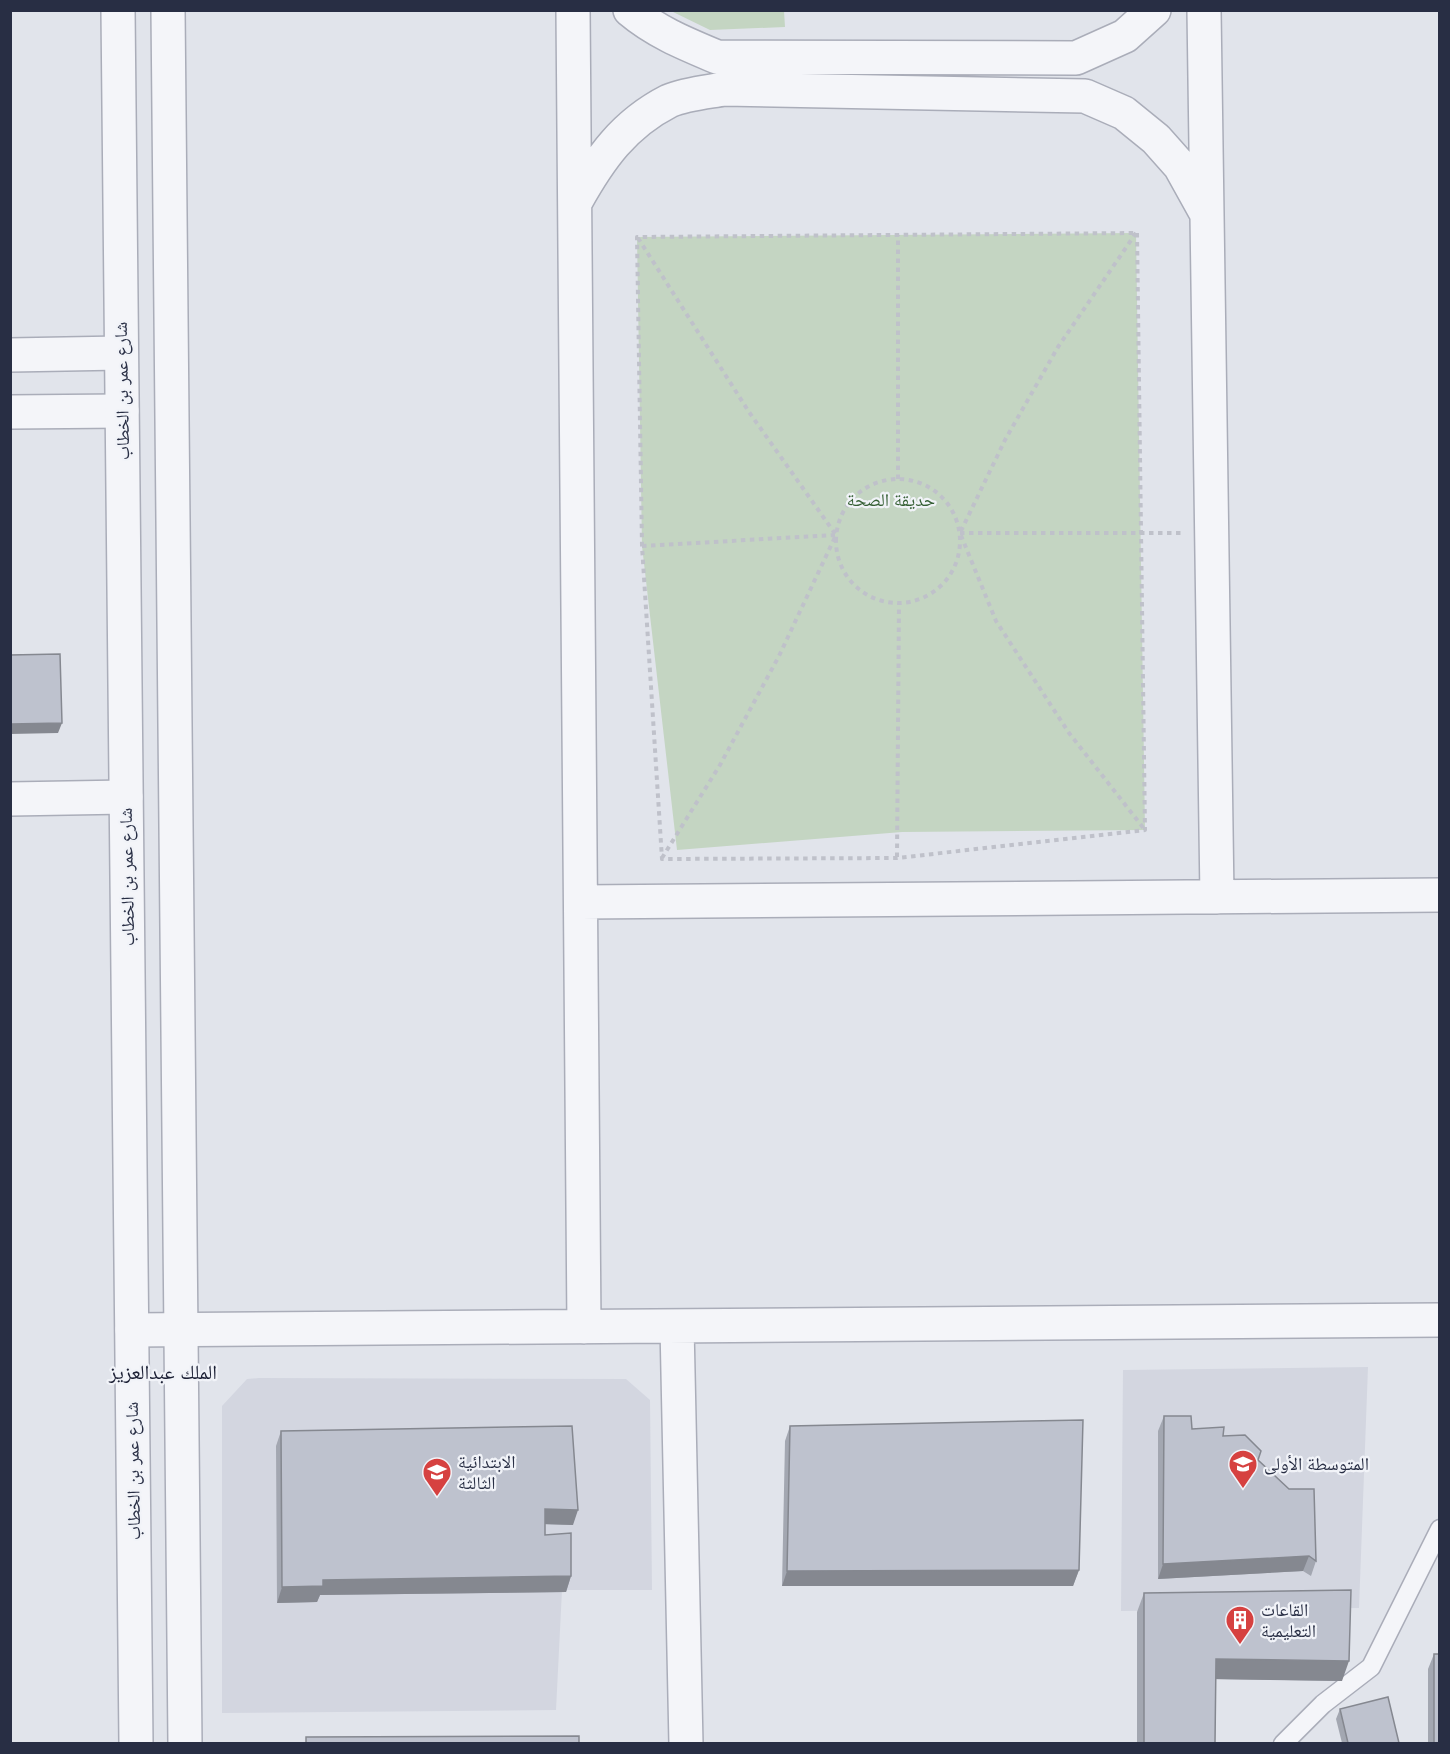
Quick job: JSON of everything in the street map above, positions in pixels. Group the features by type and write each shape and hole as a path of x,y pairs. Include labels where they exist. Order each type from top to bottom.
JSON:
{"street":[{"name":"شارع عمر بن الخطاب","path":"118,10 136,1743"},
{"path":"168,10 185,1743"},
{"path":"573,10 584,1327"},
{"path":"630,10 678,41 717,57 1076,58 1125,36 1154,10"},
{"path":"1204,10 1217,897"},
{"path":"575,203 596,165 631,125 671,100 724,88 1085,96 1124,113 1156,139 1180,166 1207,214"},
{"path":"10,355 121,353"},
{"path":"10,412 122,411"},
{"path":"10,799 126,797"},
{"path":"581,902 1440,896"},
{"path":"132,1330 1440,1320"},
{"path":"677,1326 686,1743"}],"lane":[{"path":"1283,1743 1323,1704 1371,1667 1440,1529"}],"path":[{"path":"637,237 1137,233"},
{"path":"1137,233 1146,830"},
{"path":"637,237 749,412 836,535 837,555 845,574 859,590 878,600 899,603 919,600 938,589 951,574 959,554 960,533 1005,440 1058,347 1137,233"},
{"path":"898,236 898,479"},
{"path":"637,237 642,546 662,859"},
{"path":"662,859 720,765 774,666 836,535 840,516 851,499 867,487 886,479 906,479 925,485 942,496 954,513 996,621 1069,733 1146,830"},
{"path":"960,533 1141,533"},
{"path":"642,546 836,535"},
{"path":"897,858 899,603"},
{"path":"662,859 897,858 1146,830"}],"shaded area":[{"name":"المتوسطة الأولى","path":"1368,1367 1359,1608 1121,1611 1123,1370"},
{"name":"الابتدائية الثالثة","path":"247,1379 626,1379 650,1400 652,1590 562,1590 556,1710 222,1713 222,1406"}],"green space":[{"path":"671,11 784,11 785,27 710,30"},
{"name":"حديقة الصحة","path":"1136,233 1145,830 902,832 677,850 642,546 637,237"}],"building":[{"path":"60,654 62,723 10,724 10,655"},
{"path":"1164,1416 1191,1416 1192,1429 1224,1427 1223,1436 1245,1435 1261,1451 1258,1460 1289,1489 1314,1489 1316,1561 1309,1556 1163,1564"},
{"path":"1083,1420 1079,1570 787,1571 790,1426"},
{"path":"572,1426 578,1510 545,1509 545,1535 571,1533 571,1576 323,1580 323,1586 282,1587 281,1431"},
{"name":"القاعات التعليمية","path":"1351,1590 1349,1661 1216,1659 1215,1743 1144,1743 1144,1593"},
{"path":"1434,1654 1440,1654 1440,1743 1434,1743"},
{"path":"1388,1697 1399,1743 1348,1743 1340,1709"},
{"path":"579,1736 579,1743 306,1743 306,1737"}],"place":[{"name":"المتوسطة الأولى","path":"1243,1490"},
{"name":"الابتدائية الثالثة","path":"437,1498"},
{"name":"القاعات التعليمية","path":"1240,1646"}],"district":[{"name":"الملك عبدالعزيز","path":"163,1372"}]}
